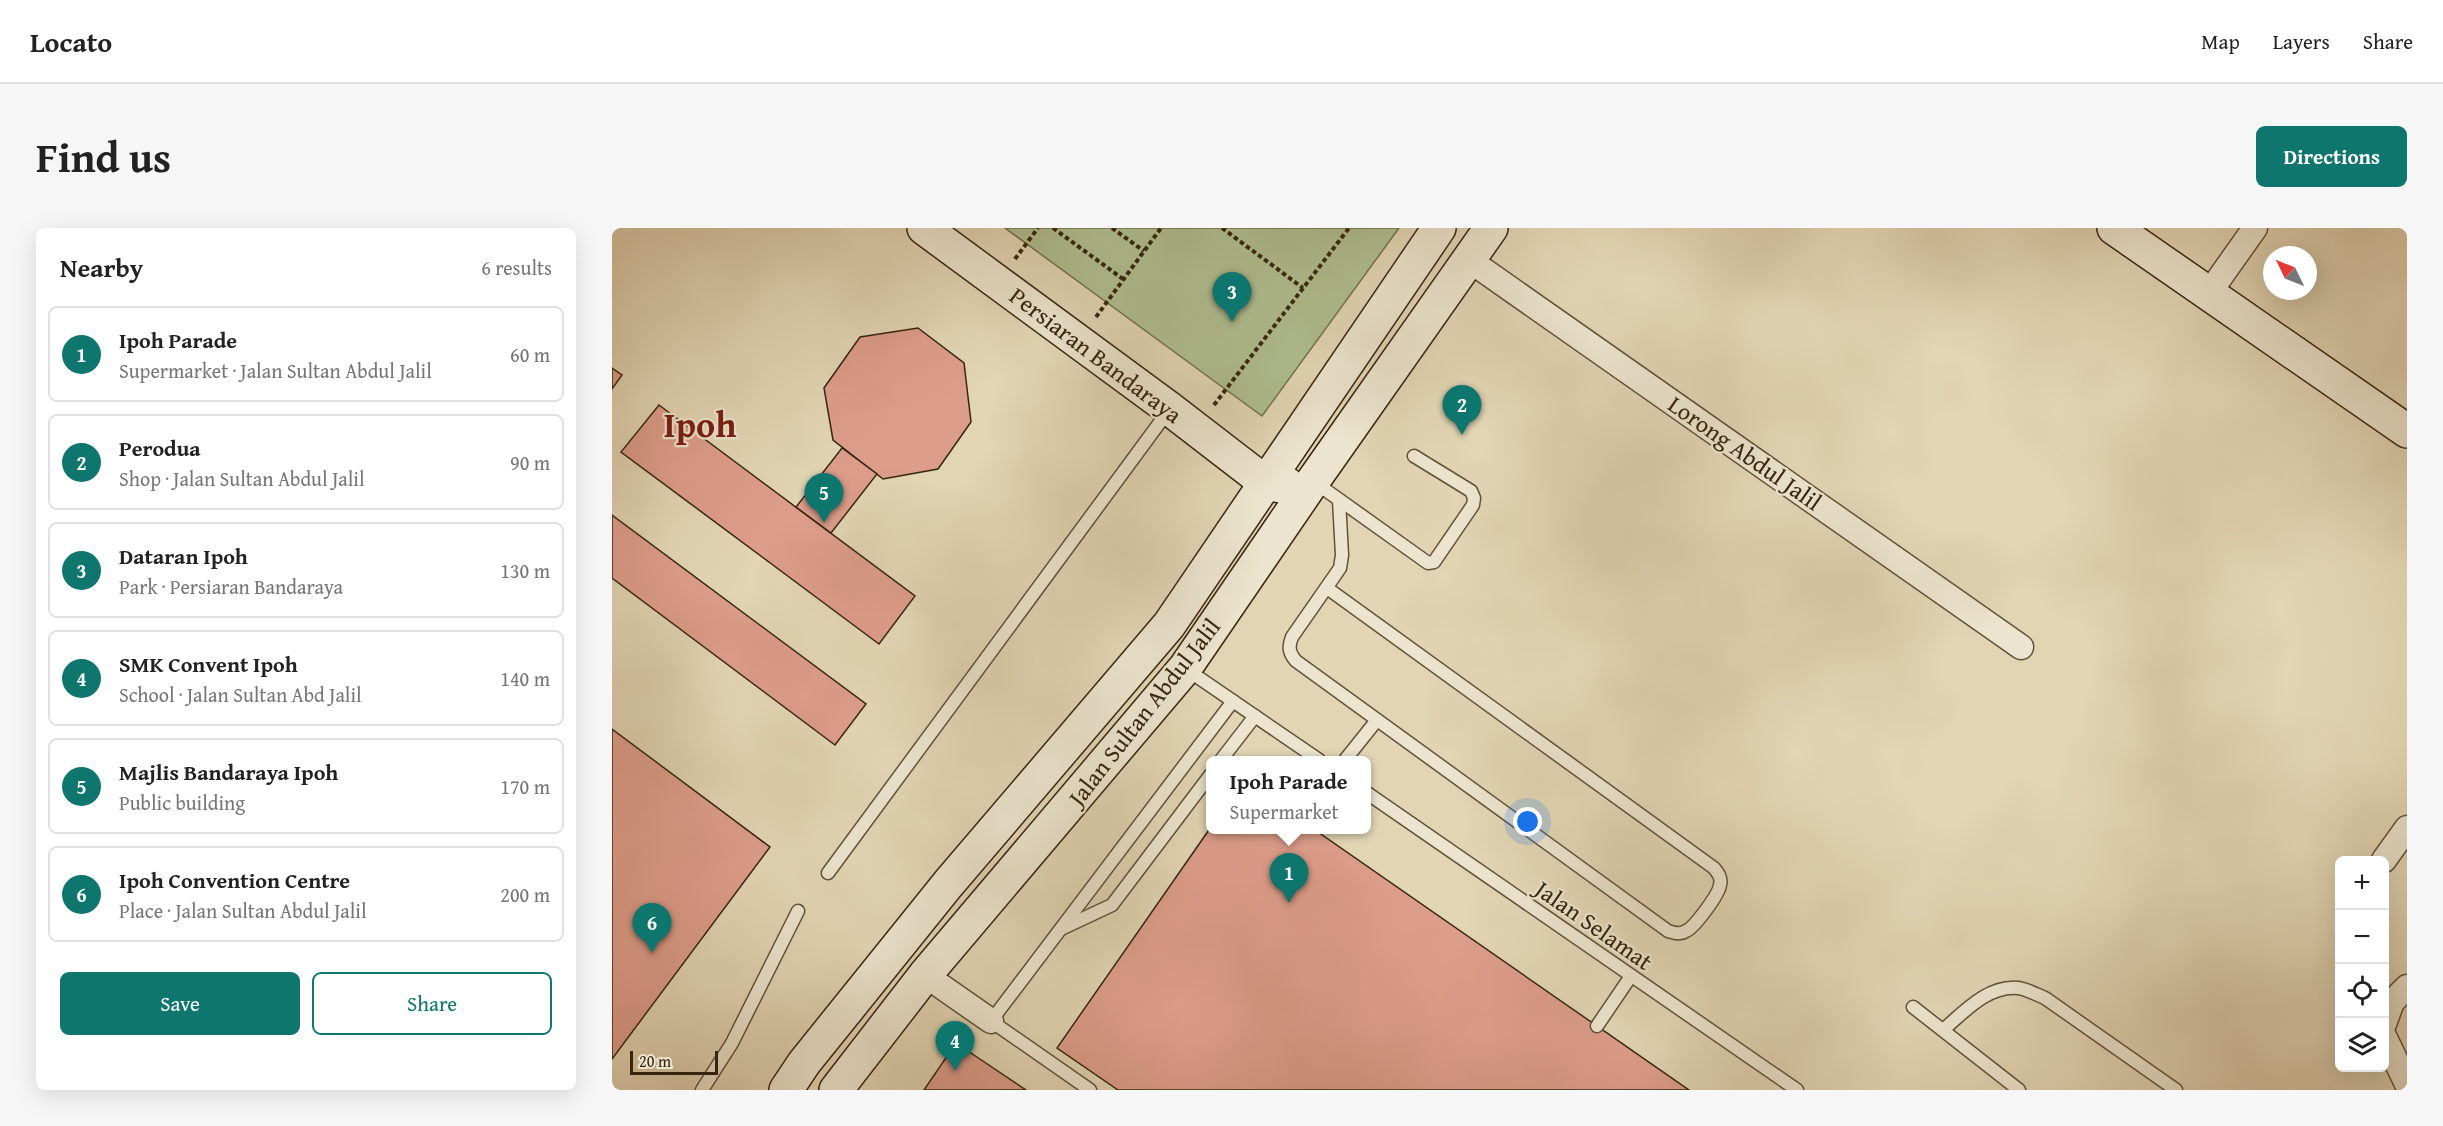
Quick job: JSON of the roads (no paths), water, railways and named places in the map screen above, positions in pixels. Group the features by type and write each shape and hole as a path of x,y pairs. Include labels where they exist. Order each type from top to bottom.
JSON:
{"street":[{"name":"Persiaran Bandaraya","path":"924,228 1170,409 1266,483"},
{"name":"Jalan Sultan Abdul Jalil","path":"786,1090 804,1063 948,884 1169,625 1439,228"},
{"name":"Jalan Sultan Abdul Jalil","path":"836,1090 925,975 1185,668 1491,228"},
{"path":"2114,228 2407,431"},
{"path":"2210,293 2255,228"},
{"name":"Lorong Abdul Jalil","path":"1469,260 2021,647"},
{"path":"1266,483 1281,486 1299,480 1315,463 1355,406 1375,393"},
{"path":"1250,573 1251,560 1265,538 1274,515 1272,498 1266,483"},
{"path":"2387,856 2407,828"},
{"path":"925,975 990,1021"},
{"path":"2387,1018 2392,1002 2407,987"},
{"path":"2389,1045 2407,1084"}],"lane":[{"path":"828,873 1170,409"},
{"path":"1313,481 1428,563 1434,562 1473,505 1474,498 1471,490 1414,456"},
{"path":"1327,588 1714,868 1721,884 1718,893 1693,927 1677,934 1668,931 1296,661 1290,654 1289,645 1292,637 1327,588 1337,574 1341,562 1339,500"},
{"path":"1185,668 1313,756"},
{"path":"1090,1090 990,1021 1233,701"},
{"path":"1224,756 1255,716"},
{"path":"1348,756 1377,720"},
{"path":"1060,929 1112,905 1206,781"},
{"name":"Jalan Selamat","path":"1371,797 1797,1090"},
{"path":"702,1090 732,1043 798,911"},
{"path":"1597,1026 1631,976"},
{"path":"1943,1030 1974,1004 1998,989 2020,988 2045,998 2176,1090"},
{"path":"1913,1007 2019,1090"}],"place":[{"name":"Dataran Ipoh","path":"1232,322"},
{"name":"Perodua","path":"1462,435"},
{"name":"Majlis Bandaraya Ipoh","path":"824,523"},
{"name":"Ipoh Parade","path":"1289,903"},
{"name":"Ipoh Convention Centre","path":"652,953"},
{"name":"SMK Convent Ipoh","path":"955,1071"}],"district":[{"name":"Ipoh","path":"700,423"}]}
